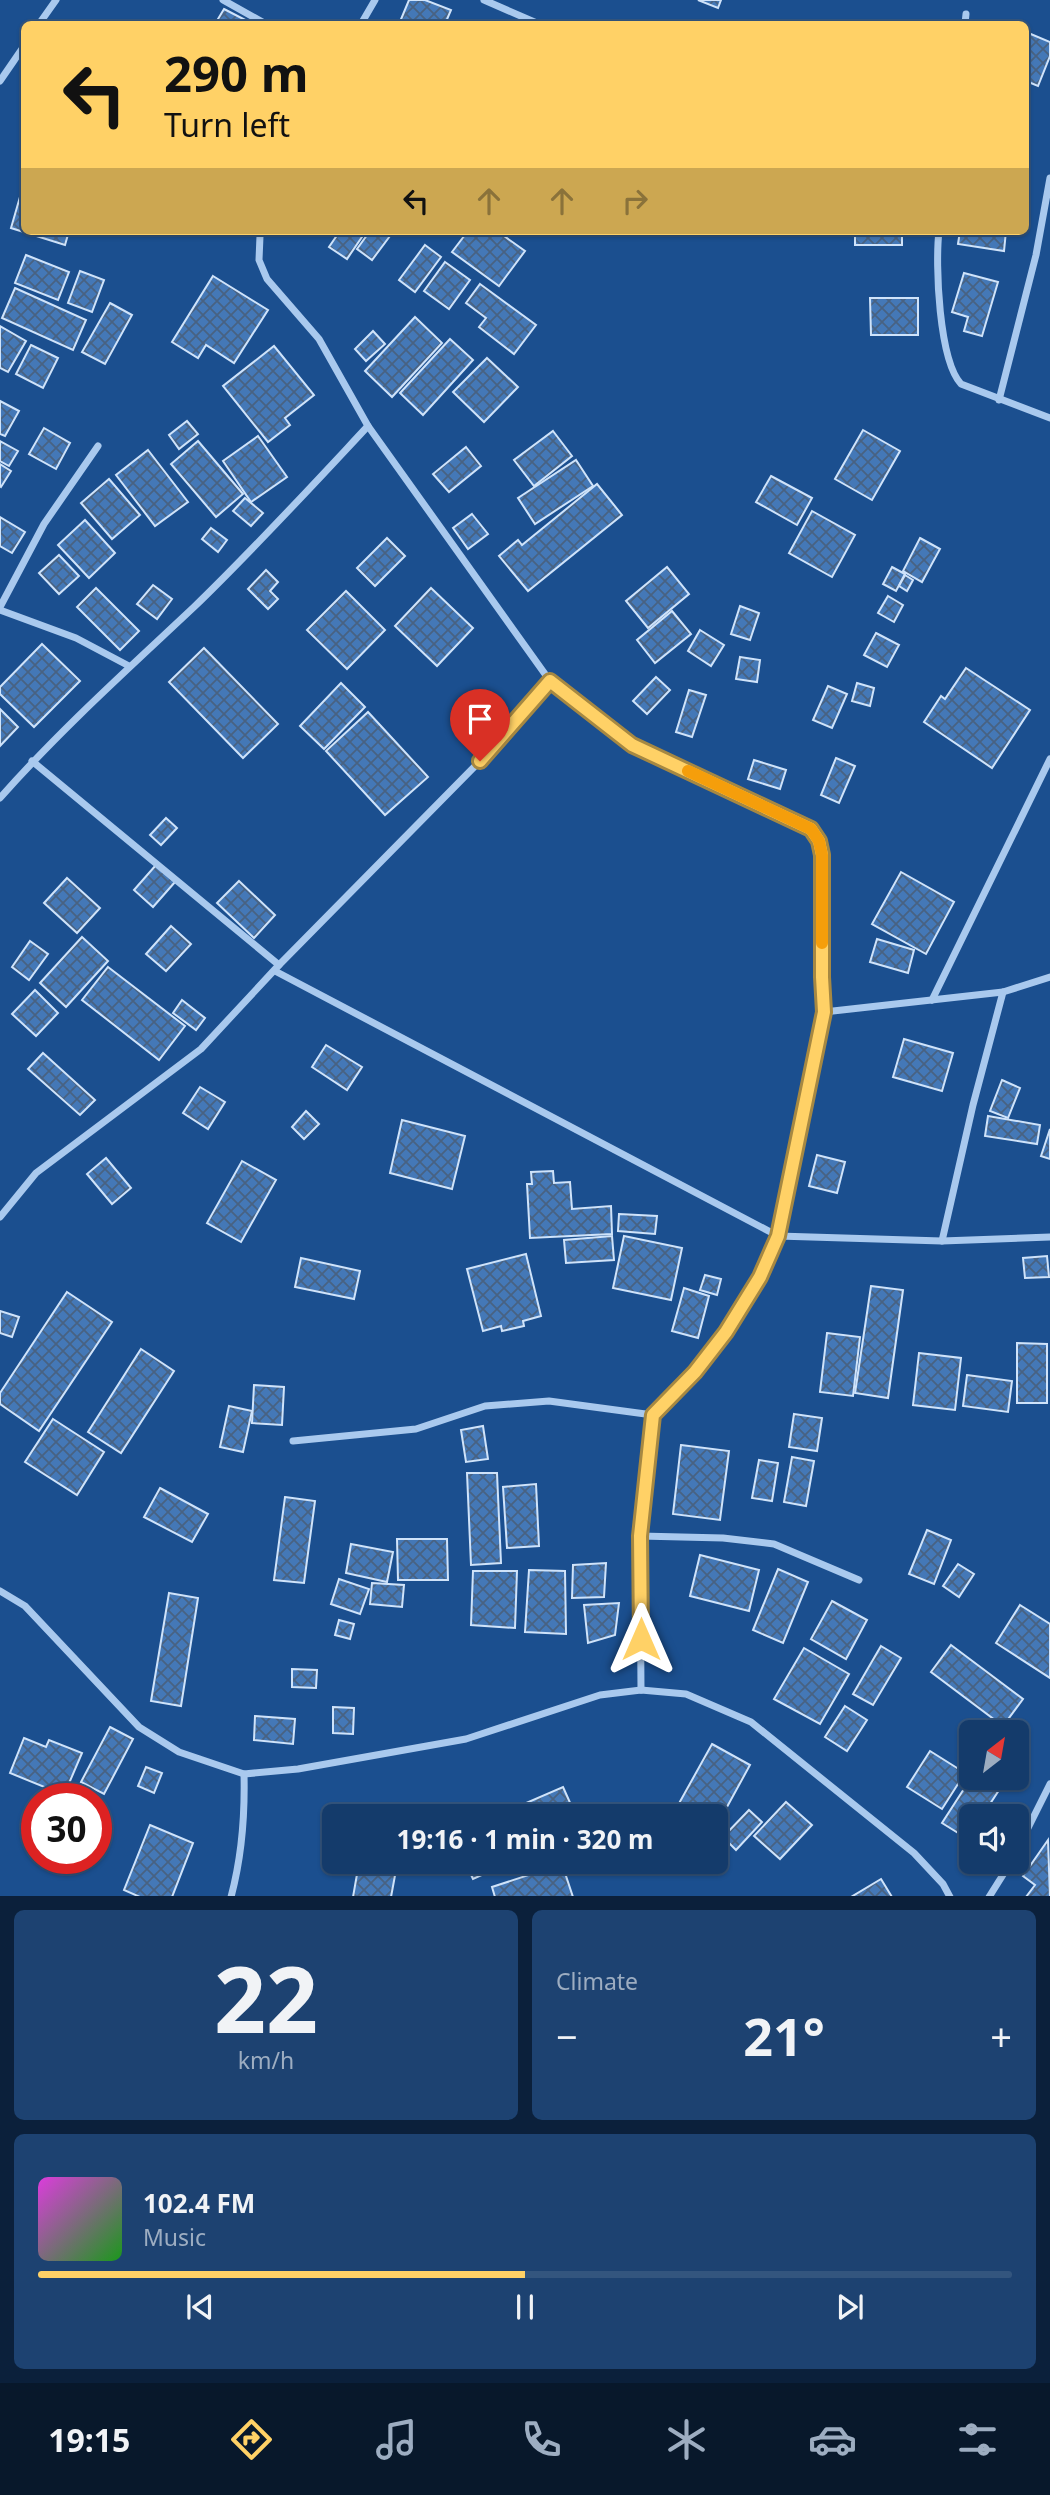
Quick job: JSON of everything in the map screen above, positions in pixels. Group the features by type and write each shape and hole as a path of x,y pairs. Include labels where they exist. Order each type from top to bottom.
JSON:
{"street":[{"path":"41,21 56,0"},
{"path":"223,0 261,21"},
{"path":"363,21 375,0"},
{"path":"484,0 532,21"},
{"path":"965,21 966,13"},
{"path":"0,82 21,50"},
{"path":"999,400 1036,255 1050,177"},
{"path":"261,235 259,260 267,279 319,339 368,426 550,681 632,745 811,829 819,841 822,855 824,1012 778,1236 760,1277 726,1332 695,1372 653,1415 640,1536 641,1690"},
{"path":"938,235 936,255 944,339 953,375 961,384 1050,418"},
{"path":"0,798 33,761 204,596 368,426"},
{"path":"98,446 44,524 0,608 76,638 129,666"},
{"path":"0,1217 36,1173 201,1049 480,761 550,681"},
{"path":"932,1000 1050,759"},
{"path":"33,761 277,968 778,1236 942,1241 1050,1237"},
{"path":"824,1012 1003,992 1050,977"},
{"path":"942,1241 972,1105 1003,992"},
{"path":"293,1441 416,1429 485,1406 549,1401 653,1415"},
{"path":"640,1536 723,1538 774,1544 859,1580"},
{"path":"0,1591 25,1606 139,1727 179,1752 244,1774 298,1769 466,1739 600,1695 641,1690 686,1694 751,1722 914,1853 943,1884 950,1896"},
{"path":"231,1896 245,1817 244,1774"},
{"path":"1029,1826 1050,1784"},
{"path":"989,1896 1003,1874"}],"building":[{"path":"409,0 425,0 451,10 446,21 400,21"},
{"path":"698,0 721,0 718,8"},
{"path":"224,9 247,21 217,21"},
{"path":"1029,33 1050,42 1050,56 1038,86 1029,82"},
{"path":"21,193 21,231 11,228"},
{"path":"33,235 68,235 65,245"},
{"path":"337,235 363,235 347,259 329,247"},
{"path":"367,235 391,235 372,260 357,249"},
{"path":"465,235 503,235 525,251 499,286 452,252"},
{"path":"855,235 902,235 902,245 855,245"},
{"path":"959,235 1006,235 1004,251 958,244"},
{"path":"425,245 441,257 415,292 399,280"},
{"path":"26,255 69,272 58,300 15,283"},
{"path":"445,262 470,280 449,309 424,291"},
{"path":"80,271 104,280 92,312 68,303"},
{"path":"964,273 998,282 982,336 964,331 968,317 952,312"},
{"path":"213,276 268,310 234,363 206,345 198,358 172,342"},
{"path":"480,284 536,325 514,354 479,327 486,318 466,303"},
{"path":"15,288 86,320 73,350 2,318"},
{"path":"870,298 918,298 918,335 871,335"},
{"path":"110,303 132,315 105,364 82,352"},
{"path":"415,317 442,343 392,397 365,371"},
{"path":"0,326 26,341 8,372 0,368"},
{"path":"373,331 385,344 366,361 355,349"},
{"path":"450,339 473,360 423,415 400,393"},
{"path":"31,345 58,358 43,388 16,374"},
{"path":"274,346 314,395 285,418 290,425 268,442 223,386"},
{"path":"487,358 518,387 484,422 453,392"},
{"path":"0,401 19,411 5,436 0,434"},
{"path":"187,421 198,434 179,449 169,435"},
{"path":"44,428 70,443 56,469 29,454"},
{"path":"863,430 900,451 872,500 835,479"},
{"path":"553,431 572,456 534,486 514,460"},
{"path":"258,436 287,477 251,502 223,461"},
{"path":"0,441 18,451 9,466 0,461"},
{"path":"198,441 243,494 216,517 171,464"},
{"path":"466,447 481,466 449,492 433,474"},
{"path":"148,450 188,502 155,526 116,475"},
{"path":"576,460 593,486 535,524 518,498"},
{"path":"0,464 11,471 1,487 0,486"},
{"path":"771,476 812,498 797,525 756,502"},
{"path":"109,479 140,515 112,539 81,503"},
{"path":"597,484 622,515 528,591 499,556 518,540 522,545"},
{"path":"245,498 263,513 251,526 233,511"},
{"path":"812,511 855,535 832,577 789,553"},
{"path":"472,514 488,534 468,549 453,528"},
{"path":"0,517 25,532 12,553 0,546"},
{"path":"85,520 115,553 89,578 58,545"},
{"path":"211,528 227,540 218,552 202,539"},
{"path":"387,538 405,556 375,586 357,568"},
{"path":"920,538 940,549 922,582 903,571"},
{"path":"59,555 79,576 59,594 39,573"},
{"path":"667,567 689,594 648,628 626,601"},
{"path":"892,567 905,574 896,591 883,584"},
{"path":"266,570 278,582 270,591 278,599 268,609 248,589"},
{"path":"905,575 913,580 907,591 899,586"},
{"path":"153,585 172,599 157,619 137,604"},
{"path":"96,588 139,631 120,650 77,607"},
{"path":"431,588 473,628 437,666 395,626"},
{"path":"346,591 385,630 347,669 307,630"},
{"path":"888,596 903,605 894,622 878,613"},
{"path":"740,606 759,613 750,640 731,634"},
{"path":"672,611 691,634 655,663 637,640"},
{"path":"700,630 724,645 711,666 688,651"},
{"path":"876,633 899,645 887,667 864,655"},
{"path":"42,644 80,681 34,727 0,694 0,687"},
{"path":"204,648 278,724 243,758 169,682"},
{"path":"740,657 760,660 757,682 736,679"},
{"path":"966,668 1030,710 992,768 924,722 941,696 945,699"},
{"path":"656,677 670,690 647,714 633,701"},
{"path":"341,683 365,707 324,749 300,726"},
{"path":"857,683 874,688 870,706 852,701"},
{"path":"828,686 847,694 832,728 813,720"},
{"path":"689,690 706,695 692,737 676,732"},
{"path":"0,709 18,727 0,746"},
{"path":"368,712 428,777 385,815 326,751"},
{"path":"836,758 855,766 839,803 821,795"},
{"path":"754,760 786,770 780,789 748,779"},
{"path":"166,818 177,828 161,845 150,835"},
{"path":"156,865 175,882 153,907 134,890"},
{"path":"901,872 954,902 926,954 872,924"},
{"path":"67,878 100,908 77,933 44,903"},
{"path":"239,881 275,915 254,938 217,903"},
{"path":"171,926 191,944 166,971 146,954"},
{"path":"82,937 108,961 66,1007 40,983"},
{"path":"877,939 914,950 908,973 870,962"},
{"path":"30,941 48,954 29,980 12,967"},
{"path":"108,967 185,1026 159,1060 82,1000"},
{"path":"35,990 58,1013 36,1036 12,1014"},
{"path":"182,1000 205,1018 196,1030 173,1013"},
{"path":"904,1039 953,1053 942,1091 893,1077"},
{"path":"326,1045 362,1067 347,1090 312,1067"},
{"path":"43,1053 95,1100 80,1115 28,1069"},
{"path":"1002,1080 1020,1088 1008,1118 990,1111"},
{"path":"200,1087 225,1102 208,1129 183,1113"},
{"path":"306,1111 319,1124 304,1139 292,1127"},
{"path":"988,1116 1040,1125 1037,1144 985,1136"},
{"path":"402,1120 465,1136 452,1189 390,1173"},
{"path":"1050,1129 1050,1159 1041,1156"},
{"path":"817,1155 845,1162 837,1193 809,1186"},
{"path":"106,1158 131,1188 112,1204 87,1174"},
{"path":"242,1161 276,1180 241,1242 207,1223"},
{"path":"553,1171 554,1183 570,1182 572,1209 611,1206 612,1234 530,1238 527,1184 532,1184 531,1172"},
{"path":"619,1214 657,1216 655,1234 618,1231"},
{"path":"612,1236 614,1260 566,1263 564,1240"},
{"path":"624,1236 682,1248 671,1300 613,1288"},
{"path":"526,1254 541,1316 523,1321 524,1326 502,1331 501,1326 483,1331 467,1269"},
{"path":"1047,1256 1049,1277 1025,1278 1023,1258"},
{"path":"301,1258 360,1271 354,1299 295,1287"},
{"path":"705,1275 721,1279 717,1295 700,1290"},
{"path":"871,1286 903,1290 888,1398 855,1393"},
{"path":"684,1288 709,1296 698,1338 672,1331"},
{"path":"67,1292 112,1322 39,1431 0,1404 0,1393"},
{"path":"0,1311 19,1317 12,1337 0,1333"},
{"path":"827,1333 860,1337 853,1396 820,1392"},
{"path":"1017,1343 1047,1344 1047,1403 1017,1403"},
{"path":"141,1349 174,1371 121,1453 88,1432"},
{"path":"919,1353 961,1358 955,1410 913,1405"},
{"path":"967,1375 1012,1381 1008,1412 963,1406"},
{"path":"254,1385 284,1387 282,1425 252,1423"},
{"path":"229,1406 252,1411 243,1452 220,1447"},
{"path":"794,1414 822,1418 817,1451 789,1447"},
{"path":"53,1419 104,1452 77,1495 25,1462"},
{"path":"483,1426 488,1459 466,1462 461,1430"},
{"path":"681,1445 729,1451 720,1520 673,1514"},
{"path":"792,1457 814,1461 806,1506 784,1502"},
{"path":"759,1460 778,1463 772,1501 752,1498"},
{"path":"467,1473 497,1473 501,1563 471,1565"},
{"path":"536,1484 539,1546 507,1548 503,1487"},
{"path":"160,1488 208,1514 192,1542 144,1517"},
{"path":"285,1497 315,1501 304,1583 274,1580"},
{"path":"927,1530 951,1540 934,1584 909,1574"},
{"path":"397,1539 447,1539 448,1580 398,1580"},
{"path":"351,1544 393,1552 387,1582 346,1573"},
{"path":"700,1555 759,1570 749,1611 690,1596"},
{"path":"606,1563 604,1597 572,1598 573,1565"},
{"path":"958,1564 974,1574 959,1597 943,1586"},
{"path":"778,1569 808,1582 783,1643 753,1630"},
{"path":"529,1570 565,1571 566,1634 525,1632"},
{"path":"473,1571 517,1571 515,1628 471,1625"},
{"path":"339,1579 369,1589 360,1614 331,1604"},
{"path":"372,1583 404,1585 402,1607 370,1604"},
{"path":"169,1593 198,1598 181,1706 151,1701"},
{"path":"832,1601 867,1620 846,1659 811,1639"},
{"path":"619,1603 615,1635 588,1643 584,1605"},
{"path":"1020,1605 1050,1624 1050,1678 996,1643"},
{"path":"339,1620 354,1624 350,1639 335,1635"},
{"path":"951,1645 1023,1699 1007,1720 995,1720 931,1672"},
{"path":"881,1646 901,1658 873,1705 853,1694"},
{"path":"804,1648 849,1674 820,1724 774,1699"},
{"path":"292,1669 317,1670 316,1688 292,1687"},
{"path":"845,1706 867,1720 847,1751 825,1737"},
{"path":"333,1707 354,1708 353,1734 333,1733"},
{"path":"255,1716 295,1719 293,1744 254,1740"},
{"path":"110,1727 133,1739 110,1783 81,1782"},
{"path":"24,1738 46,1747 49,1740 82,1753 69,1783 35,1783 10,1773"},
{"path":"712,1744 750,1765 728,1805 679,1804"},
{"path":"930,1751 959,1769 959,1782 942,1809 907,1787"},
{"path":"146,1767 162,1773 154,1793 138,1786"},
{"path":"563,1787 571,1804 524,1804"},
{"path":"963,1790 999,1790 990,1804 959,1804 959,1833 942,1823"},
{"path":"786,1802 812,1825 780,1859 754,1836"},
{"path":"749,1810 762,1822 736,1850 728,1842 728,1832"},
{"path":"150,1825 193,1843 172,1896 138,1896 124,1890"},
{"path":"1048,1840 1050,1896 1027,1896 1035,1885 1023,1876 1029,1874 1029,1867"},
{"path":"357,1874 395,1874 391,1896 353,1896"},
{"path":"471,1874 484,1874 473,1879"},
{"path":"532,1874 565,1874 573,1896 495,1896 492,1887"},
{"path":"881,1879 891,1896 853,1896"}],"slow traffic":[{"path":"688,771 811,829 819,841 822,855 822,943"}],"route":[{"path":"480,761 550,681 632,745 811,829 819,841 822,855 824,1012 778,1236 760,1277 726,1332 695,1372 653,1415 640,1536 641,1639"}]}
